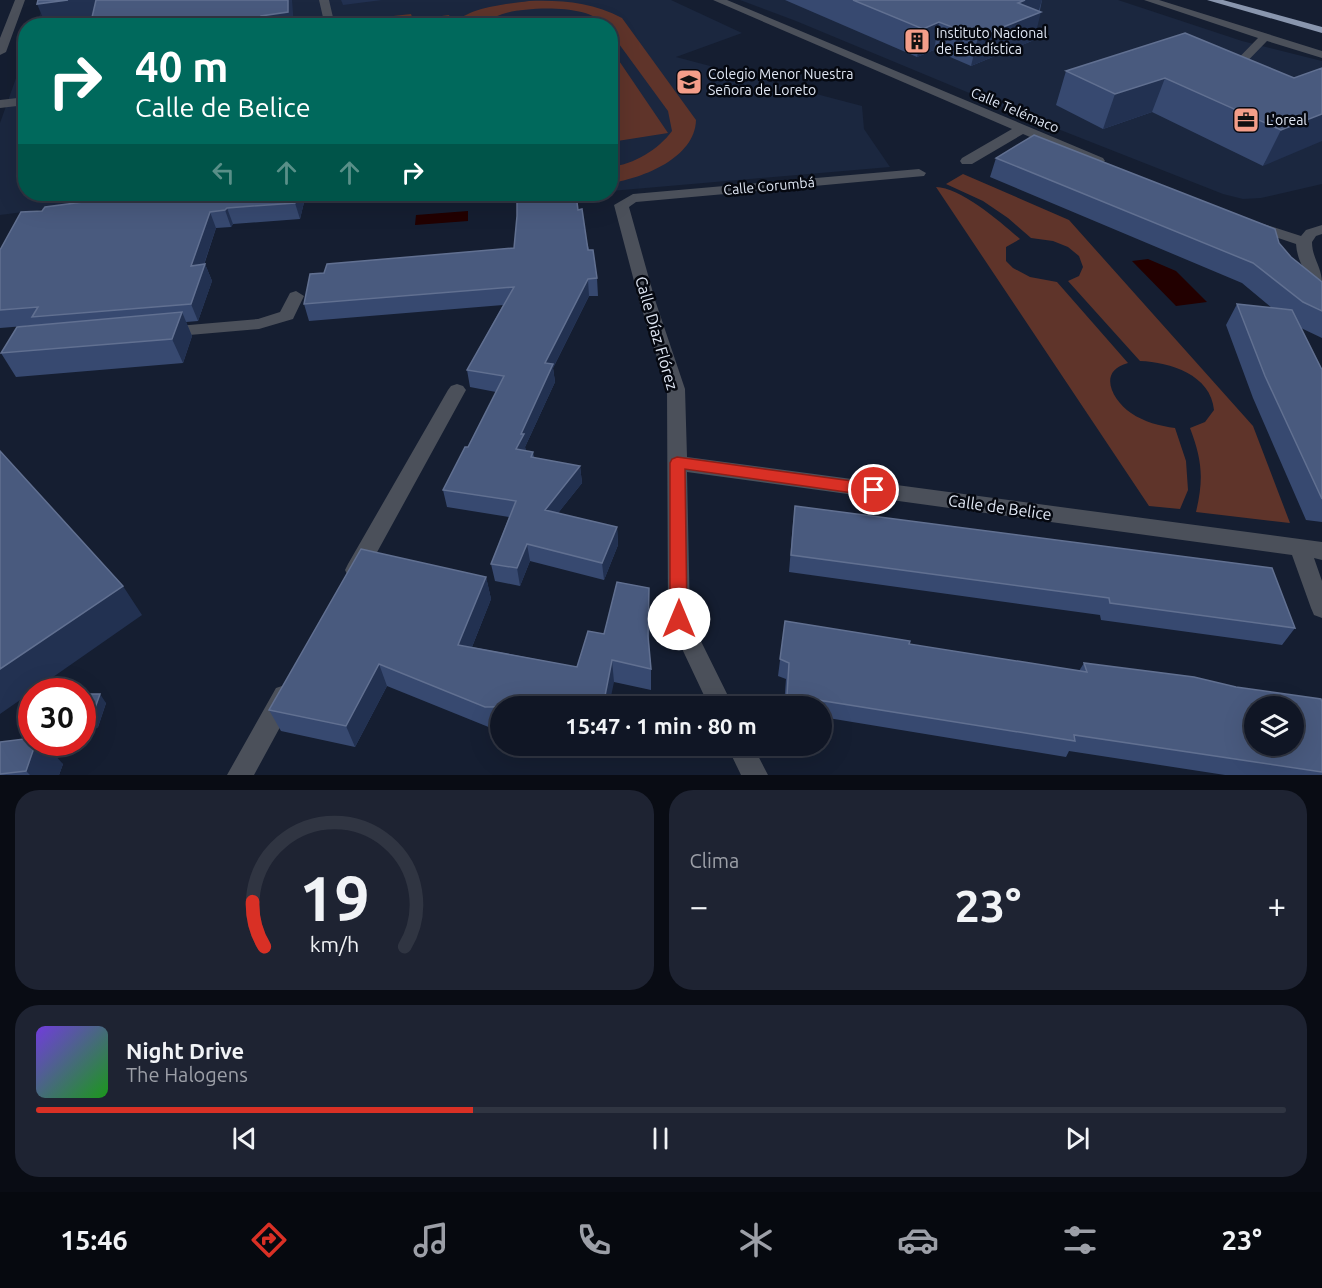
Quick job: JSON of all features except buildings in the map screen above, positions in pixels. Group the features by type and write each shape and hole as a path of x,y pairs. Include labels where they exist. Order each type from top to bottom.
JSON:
{"highway":[{"path":"1212,0 1322,30"},
{"path":"1254,0 1300,12"}],"street":[{"path":"0,52 20,0"},
{"path":"324,0 328,18"},
{"name":"Calle Telémaco","path":"718,0 1110,166"},
{"path":"1149,0 1322,55"},
{"path":"1211,20 1322,51"},
{"path":"1233,85 1224,79 1264,38"},
{"path":"0,104 18,102"},
{"path":"967,161 1022,129"},
{"name":"Calle Corumbá","path":"621,205 633,198 919,173"},
{"name":"Calle Díaz Flórez","path":"621,205 647,300 676,389 679,619 716,696"},
{"path":"1241,220 1304,242"},
{"path":"1322,229 1311,233 1304,242 1304,255 1312,270 1322,278"},
{"path":"153,333 268,322 287,315 296,296"},
{"path":"347,585 457,390"},
{"name":"Calle de Belice","path":"677,463 1312,550"},
{"path":"1312,550 1303,561 1322,608"},
{"path":"240,775 295,678"},
{"path":"745,756 754,775"}],"shaded area":[{"name":"Colegio Menor Nuestra Señora de Loreto","path":"45,0 671,0 742,33 676,57 862,106 864,129 890,167 618,190 618,18 39,18"},
{"path":"740,0 1118,0 1242,41 1322,61 1322,184 1261,198 1243,199 1223,194"},
{"path":"529,1 577,3 599,8 622,18 696,120 687,145 665,164 652,171 618,181 618,165 645,155 672,131 668,111 618,43 618,18 597,18 573,10 529,9 506,13 494,18 461,18 478,10"},
{"path":"411,14 412,18 376,18"},
{"path":"449,15 450,18 427,18"},
{"path":"618,59 668,133 618,141"},
{"path":"18,73 18,201 108,201 0,215 0,123"},
{"path":"963,174 1069,220 1253,426 1290,523 1196,512 1201,479 1197,450 1190,428 1205,422 1214,410 1205,388 1197,379 1176,368 1140,361 1068,281 1079,276 1083,267 1079,256 1068,247 1053,241 1031,238 983,201 946,184"},
{"path":"936,187 968,199 1020,239 1006,247 1006,261 1013,268 1030,277 1057,282 1128,363 1113,372 1110,379 1111,386 1118,401 1131,413 1152,423 1175,428 1186,461 1188,490 1180,509 1149,506"},
{"path":"468,211 468,221 415,225 416,215"},
{"path":"1148,259 1176,271 1207,302 1176,306 1132,261"}],"place":[{"name":"Instituto Nacional de Estadística","path":"917,41"},
{"name":"Colegio Menor Nuestra Señora de Loreto","path":"689,82"},
{"name":"L'oreal","path":"1246,120"}],"route":[{"path":"679,619 677,463 874,490"}]}
